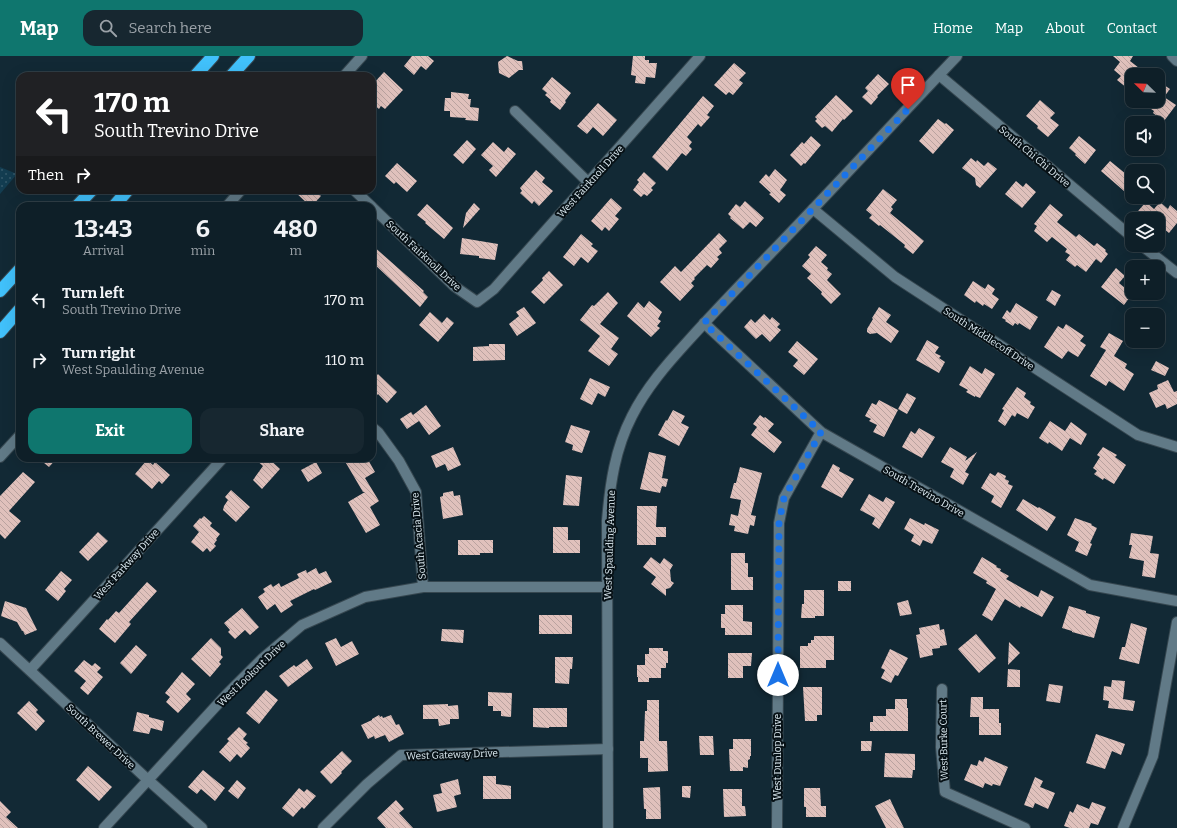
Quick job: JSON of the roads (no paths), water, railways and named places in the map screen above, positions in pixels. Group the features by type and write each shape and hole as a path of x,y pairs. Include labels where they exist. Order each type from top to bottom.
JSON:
{"highway":[{"path":"199,72 213,56"},
{"path":"235,72 249,56"},
{"path":"81,202 88,194"},
{"path":"118,202 124,194"},
{"path":"0,291 16,273"},
{"path":"0,332 16,314"}],"street":[{"path":"348,72 362,56"},
{"name":"West Spaulding Avenue","path":"608,828 607,587 609,493 614,464 624,431 655,379 704,323 814,209 957,56"},
{"path":"1172,56 1177,60"},
{"name":"West Fairknoll Drive","path":"477,302 494,289 589,183 696,57"},
{"name":"South Chi Chi Drive","path":"939,75 1125,232"},
{"path":"515,111 589,183"},
{"path":"230,202 238,194"},
{"name":"South Fairknoll Drive","path":"358,194 367,202"},
{"name":"South Middlecoff Drive","path":"814,209 895,277 1138,435 1177,447"},
{"name":"South Fairknoll Drive","path":"376,211 454,286 477,302"},
{"path":"1150,252 1177,274"},
{"name":"South Trevino Drive","path":"704,323 821,432 1090,585 1177,601"},
{"name":"South Acacia Drive","path":"376,430 399,461 416,492 422,587"},
{"name":"West Dunlop Drive","path":"777,828 779,522 784,498 821,432"},
{"path":"0,457 16,439"},
{"name":"West Parkway Drive","path":"30,670 219,462"},
{"name":"West Lookout Drive","path":"104,828 227,694 263,658 302,625 364,597 422,587 607,587"},
{"path":"1123,828 1154,756 1177,622"},
{"name":"South Brewer Drive","path":"0,643 202,828"},
{"name":"West Burke Court","path":"942,688 941,747 945,792 1025,828"},
{"name":"West Gateway Drive","path":"323,828 367,784 401,755 608,749"}]}
